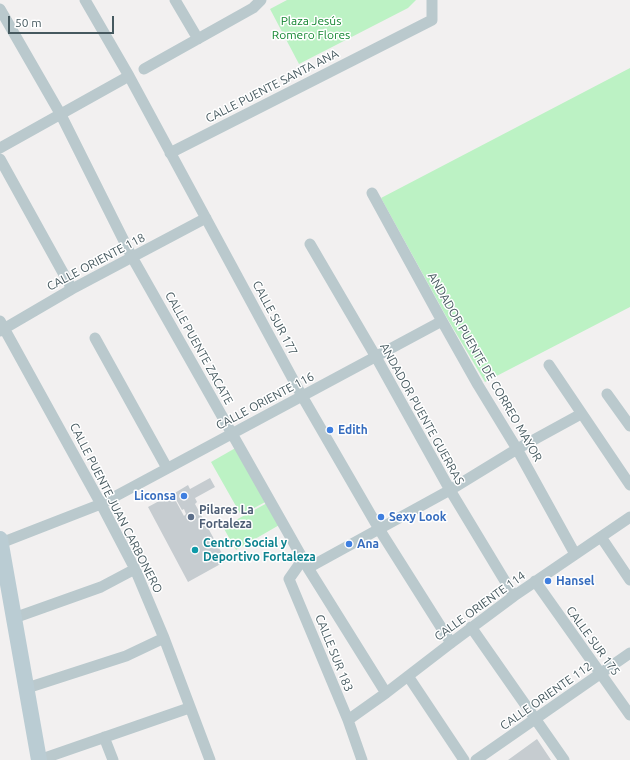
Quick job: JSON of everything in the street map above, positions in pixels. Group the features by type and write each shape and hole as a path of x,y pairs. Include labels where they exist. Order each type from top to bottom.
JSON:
{"street":[{"name":"CALLE SUR 177","path":"85,0 129,76 302,396 380,529 451,643"},
{"path":"175,0 198,39"},
{"name":"CALLE PUENTE SANTA ANA","path":"170,153 432,20 432,0"},
{"path":"144,69 257,4"},
{"name":"CALLE PUENTE ZACATE","path":"0,9 61,115 132,257 305,563 386,693"},
{"path":"0,148 129,76"},
{"path":"0,159 72,289"},
{"name":"ANDADOR PUENTE DE CORREO MAYOR","path":"372,193 478,386 517,449 575,554"},
{"name":"CALLE ORIENTE 118","path":"2,326 206,218"},
{"name":"ANDADOR PUENTE GUERRAS","path":"310,244 376,357 450,490 514,596"},
{"name":"CALLE ORIENTE 116","path":"1,541 101,504 442,321"},
{"name":"CALLE PUENTE JUAN CARBONERO","path":"2,326 101,504 135,569 164,638 189,708 210,760"},
{"path":"95,338 167,468"},
{"path":"549,365 630,485"},
{"path":"607,394 630,426"},
{"path":"305,563 380,529 450,490 517,449 581,414"},
{"name":"CALLE ORIENTE 114","path":"348,720 514,596 630,517"},
{"path":"601,537 630,580"},
{"path":"1,541 39,760 189,708"},
{"name":"CALLE SUR 183","path":"305,563 289,578 348,720 362,760"},
{"path":"14,618 101,587 135,569"},
{"name":"CALLE SUR 175","path":"535,581 630,715"},
{"path":"471,628 564,760"},
{"path":"27,688 126,656 164,638"},
{"name":"CALLE ORIENTE 112","path":"476,760 536,720 630,653"},
{"path":"408,676 464,760"},
{"path":"104,738 113,760"}],"green space":[{"name":"Plaza Jesús Romero Flores","path":"287,0 416,0 408,8 299,64 270,9"},
{"path":"630,68 630,307 485,382 447,318 381,198"},
{"path":"239,446 269,500 241,515 211,462"},
{"path":"269,502 281,524 236,550 223,527"}],"building":[{"path":"210,478 215,487 195,498 197,502 195,504 226,561 188,582 148,507 172,494 184,516 186,514 184,509 182,510 173,494 188,485 190,489"},
{"path":"537,739 551,760 508,760"}],"place":[{"name":"Edith","path":"330,430"},
{"name":"Liconsa","path":"184,496"},
{"name":"Pilares La Fortaleza","path":"191,517"},
{"name":"Sexy Look","path":"381,517"},
{"name":"Ana","path":"349,544"},
{"name":"Centro Social y Deportivo Fortaleza","path":"195,550"},
{"name":"Hansel","path":"548,581"}]}
